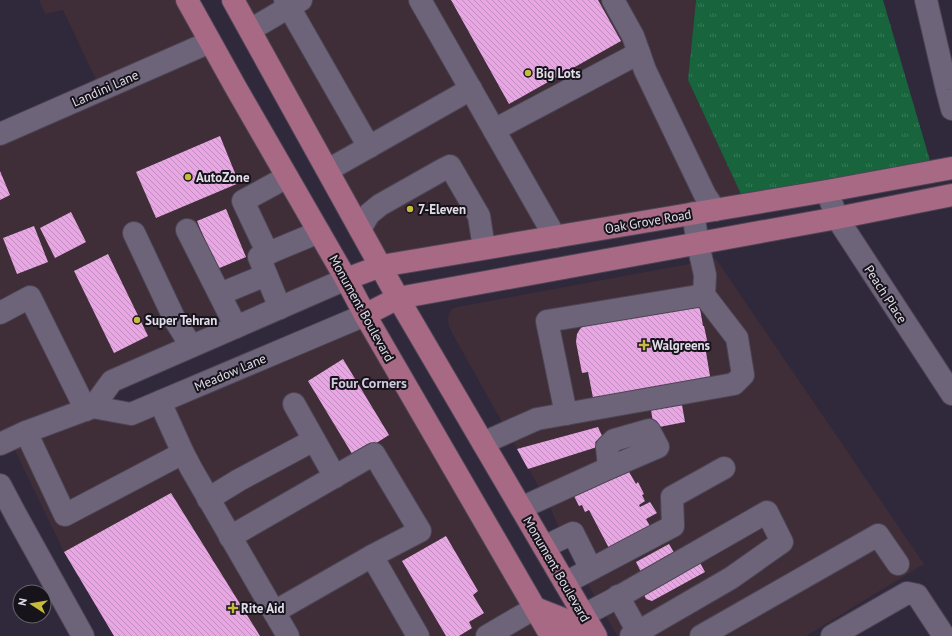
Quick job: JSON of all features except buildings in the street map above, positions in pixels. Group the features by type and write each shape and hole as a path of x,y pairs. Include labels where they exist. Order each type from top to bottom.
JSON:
{"main road":[{"name":"Monument Boulevard","path":"187,0 365,315 551,636"},
{"name":"Monument Boulevard","path":"233,0 398,298 596,636"},
{"name":"Oak Grove Road","path":"346,279 381,266 693,214 952,168"},
{"path":"365,315 398,298 698,244 952,195"},
{"path":"535,608 563,618 575,636"}],"street":[{"path":"420,0 555,237"},
{"path":"613,0 633,36 645,70 698,181 715,210"},
{"path":"926,0 952,109"},
{"path":"250,30 292,2 369,147"},
{"name":"Landini Lane","path":"0,134 210,42"},
{"path":"494,130 639,53"},
{"path":"328,170 471,89"},
{"path":"360,229 369,214 380,205 450,166 479,216 484,248"},
{"path":"280,308 267,264 243,201 287,177"},
{"name":"Peach Place","path":"827,191 837,218 952,394"},
{"path":"483,443 537,419 734,384 744,375 737,338 704,295 705,275 693,214"},
{"path":"188,230 236,327"},
{"path":"220,294 319,232"},
{"path":"134,233 175,320 191,346"},
{"path":"0,444 26,432 89,409 112,381 346,279"},
{"path":"566,414 547,321 704,295"},
{"path":"0,312 30,297 89,409"},
{"name":"Meadow Lane","path":"89,409 131,414 365,315"},
{"path":"160,402 183,453 208,499 288,636"},
{"path":"294,404 335,477"},
{"path":"26,432 65,515 183,453"},
{"path":"208,499 239,480 314,440"},
{"path":"230,537 374,454 420,531 372,556 274,612"},
{"path":"521,508 609,468"},
{"path":"565,583 673,526 672,497 724,468"},
{"path":"0,485 83,636"},
{"path":"584,615 767,512 782,542 731,578 635,634 618,596"},
{"path":"544,547 573,533 591,569"},
{"path":"701,636 878,535 898,564"},
{"path":"372,556 418,636"},
{"path":"832,636 907,593 917,595 944,636"},
{"path":"487,636 535,608"}],"shaded area":[{"path":"39,0 187,0 346,279 112,381 93,407 131,414 365,315 551,636 114,636 64,552 10,440 0,444 0,134 101,90 63,10 45,14"},
{"path":"233,0 696,0 688,80 746,205 381,266"},
{"path":"716,259 924,564 806,636 617,636 567,547 550,507 452,333 448,320 449,314 452,309 457,307"}],"green space":[{"path":"696,0 883,0 933,171 746,205 688,80"}],"place":[{"name":"Big Lots","path":"528,73"},
{"name":"AutoZone","path":"188,177"},
{"name":"7-Eleven","path":"410,209"},
{"name":"Super Tehran","path":"137,320"},
{"name":"Walgreens","path":"644,345"},
{"name":"Rite Aid","path":"233,608"}],"district":[{"name":"Four Corners","path":"369,383"}]}
